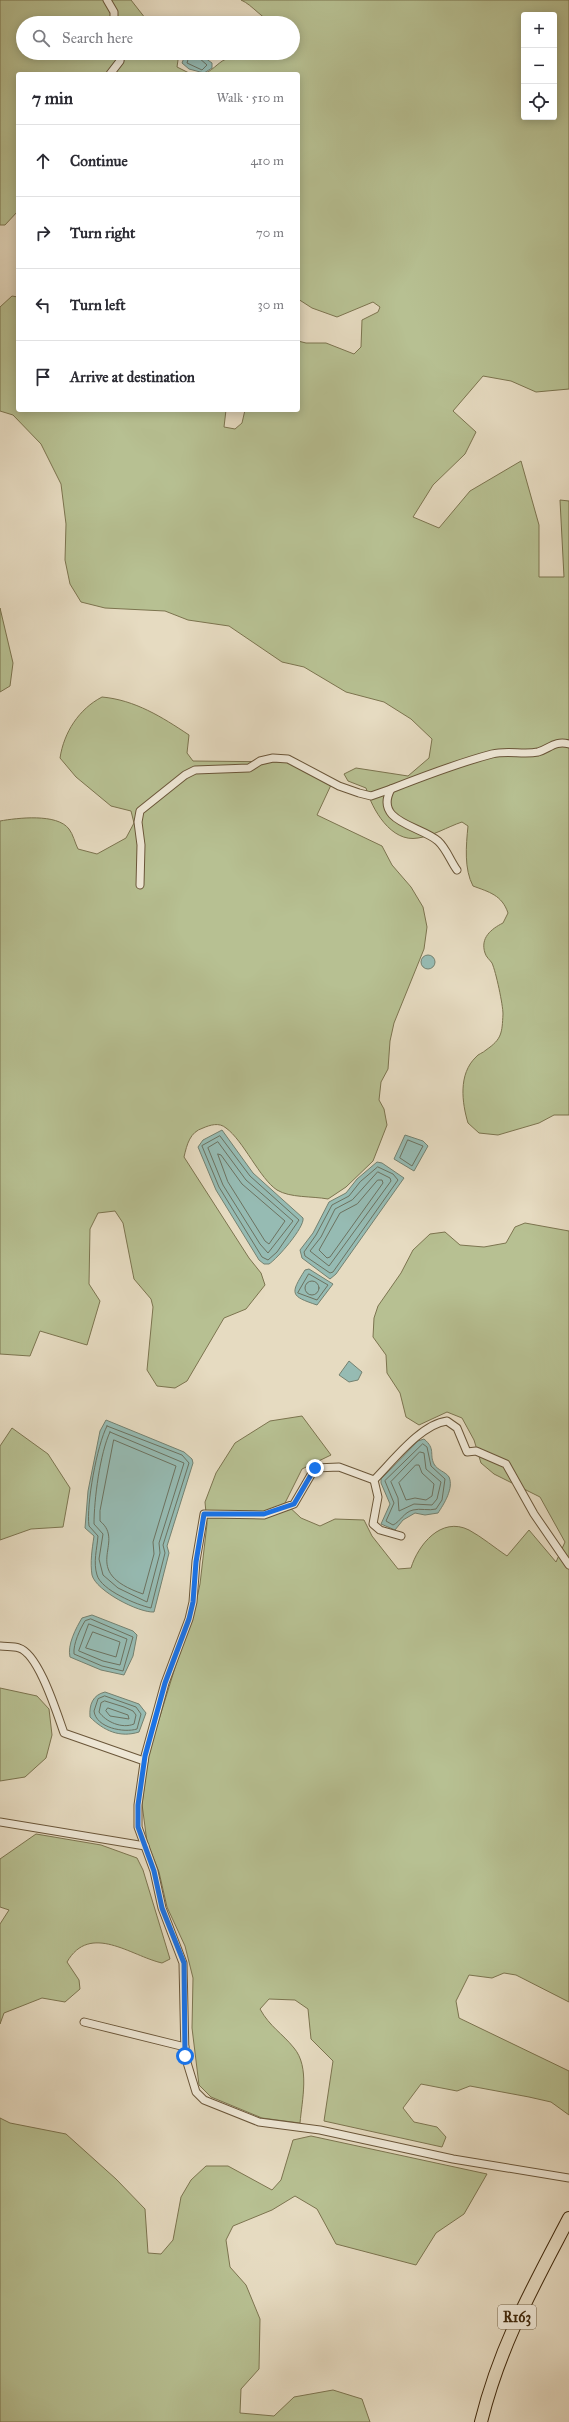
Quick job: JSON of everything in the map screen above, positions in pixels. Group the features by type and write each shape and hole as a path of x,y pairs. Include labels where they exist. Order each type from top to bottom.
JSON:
{"main road":[{"name":"R163","path":"481,2422 497,2366 514,2324 569,2218"}],"street":[{"path":"107,0 114,12 114,16"},
{"path":"111,72 120,60"},
{"path":"140,885 141,845 138,822 140,811 185,775 195,770 238,770 249,768 260,761 273,758 288,759 339,786 371,796 493,754 517,752 528,754 540,752 557,743 569,744"},
{"path":"391,789 387,796 388,811 395,820 414,827 439,842 457,870"},
{"path":"374,1480 414,1440 437,1422 448,1421 457,1428 467,1452 476,1451 506,1464 534,1514 569,1565"},
{"path":"374,1480 339,1467 315,1468 294,1504 264,1514 204,1514 189,1619 165,1683 144,1761 138,1805 138,1827 154,1871 162,1908 184,1963 185,2048 191,2082 196,2092 204,2100 248,2118 320,2130 453,2159 569,2178"},
{"path":"374,1480 378,1497 373,1524 380,1530 401,1536"},
{"path":"0,1646 20,1648 32,1660 42,1675 64,1733 144,1761"},
{"path":"0,1822 145,1846"},
{"path":"84,2022 185,2048"}],"green space":[{"path":"0,0 131,0 144,16 16,16 16,60 178,60 177,67 187,72 16,72 16,213 5,225 0,225"},
{"path":"241,0 569,0 569,389 536,392 511,381 483,376 453,411 476,432 465,454 433,485 413,517 439,528 470,491 521,461 539,525 539,577 564,577 560,500 569,501 569,1115 554,1115 539,1123 498,1135 479,1133 468,1123 464,1107 463,1089 466,1072 470,1064 477,1056 495,1042 500,1035 503,1014 502,1004 492,963 486,956 484,943 485,938 491,931 503,923 508,913 499,898 473,886 467,865 466,849 468,826 462,822 418,838 408,838 399,835 384,823 373,805 366,788 348,781 344,774 356,768 408,776 429,758 432,739 411,719 384,702 346,692 304,667 282,662 229,626 188,620 165,611 105,608 81,602 70,584 65,560 66,524 61,484 41,444 13,415 0,411 0,307 12,296 16,297 16,412 226,412 224,427 235,429 242,423 245,412 300,412 300,342 326,343 354,354 361,347 362,320 378,312 380,307 373,302 337,317 312,308 300,300 300,72 208,72 224,60 300,60 300,16 262,16 250,5"},
{"path":"0,608 13,663 10,686 0,692"},
{"path":"102,697 126,702 148,710 189,735 187,753 193,761 288,762 331,785 317,815 382,846 392,865 411,887 423,907 427,927 424,949 394,1023 390,1041 388,1069 381,1082 379,1100 384,1109 387,1125 373,1161 346,1187 328,1199 295,1196 282,1193 271,1185 239,1141 223,1126 214,1125 206,1127 195,1132 190,1139 184,1157 249,1258 261,1273 265,1285 246,1309 224,1318 187,1381 175,1388 157,1386 147,1370 153,1307 151,1299 134,1279 123,1223 115,1211 98,1213 90,1229 89,1284 100,1301 87,1345 40,1331 30,1356 0,1354 0,821 36,818 56,821 69,829 78,849 97,854 126,838 134,823 131,811 111,806 76,777 60,758 65,739 74,722 86,708"},
{"path":"525,1223 569,1231 569,2002 516,1975 504,1973 492,1978 469,1975 456,2001 459,2018 569,2071 569,2115 551,2102 529,2097 470,2086 457,2091 421,2084 403,2108 414,2122 437,2127 446,2137 442,2147 324,2121 333,2061 311,2039 308,2009 295,2000 269,1999 260,2009 268,2021 290,2043 299,2056 302,2064 304,2084 300,2123 262,2118 211,2097 199,2085 192,2028 193,1978 185,1946 167,1907 159,1872 147,1842 142,1804 148,1755 178,1658 193,1617 200,1584 207,1524 205,1502 216,1473 235,1443 270,1421 302,1416 331,1455 302,1469 285,1503 301,1518 320,1526 335,1519 364,1520 372,1536 398,1569 411,1568 414,1559 425,1542 440,1530 449,1527 459,1527 469,1530 507,1556 529,1530 556,1562 565,1542 540,1497 494,1474 481,1463 474,1440 462,1418 447,1412 419,1425 406,1417 400,1393 387,1373 386,1355 373,1337 374,1318 378,1306 401,1273 413,1250 430,1234 445,1232 460,1245 484,1247 506,1243 515,1227"},
{"path":"12,1428 48,1454 70,1488 63,1527 31,1529 0,1540 0,1446"},
{"path":"0,1688 37,1696 49,1709 52,1735 46,1758 25,1777 0,1781"},
{"path":"36,1834 101,1845 137,1858 143,1870 170,1959 162,1963 112,1945 99,1943 87,1944 76,1950 67,1962 79,1980 80,1989 65,2002 42,1998 4,2013 0,2024 0,1924 9,1910 0,1907 0,1859"},
{"path":"0,2118 10,2123 66,2134 116,2179 145,2209 148,2253 161,2254 173,2240 181,2197 191,2180 206,2166 228,2166 272,2190 281,2180 293,2140 311,2136 487,2174 464,2214 436,2233 416,2265 336,2244 317,2209 295,2196 272,2210 233,2226 226,2240 230,2267 246,2285 260,2319 259,2369 241,2389 240,2413 274,2416 294,2397 333,2390 362,2399 370,2422 0,2422"}],"water":[{"path":"183,60 208,60 212,63 212,68 206,72 200,72 189,69 182,63"},
{"path":"425,955 431,955 435,959 435,965 431,969 425,969 421,965 421,959"},
{"path":"222,1130 253,1173 303,1218 300,1228 284,1250 269,1264 264,1264 259,1260 216,1190 198,1147 203,1140"},
{"path":"405,1135 423,1141 428,1146 414,1171 394,1159"},
{"path":"377,1162 382,1163 404,1178 336,1274 330,1279 302,1258 300,1250 313,1233 329,1202 346,1193 357,1179"},
{"path":"309,1269 333,1284 317,1305 302,1299 295,1293 295,1289 300,1278 305,1270"},
{"path":"349,1361 362,1372 358,1380 349,1382 339,1375"},
{"path":"106,1420 184,1452 192,1459 193,1463 167,1546 169,1553 154,1612 139,1609 119,1600 101,1588 92,1575 91,1561 94,1536 85,1528 88,1491 100,1431"},
{"path":"424,1439 430,1446 434,1464 449,1477 449,1491 438,1513 425,1515 415,1513 403,1520 395,1530 381,1524 390,1504 381,1483 381,1479 418,1441"},
{"path":"92,1615 133,1631 137,1635 133,1656 124,1675 101,1670 70,1657 69,1652 71,1642 77,1627 82,1618"},
{"path":"105,1692 139,1704 146,1713 139,1732 132,1734 119,1734 101,1726 90,1717 91,1704 97,1695"}],"route":[{"path":"185,2056 184,1963 179,1946 162,1908 154,1871 138,1827 138,1805 145,1756 165,1683 189,1619 193,1602 196,1562 204,1514 264,1514 294,1504 315,1468"}]}
